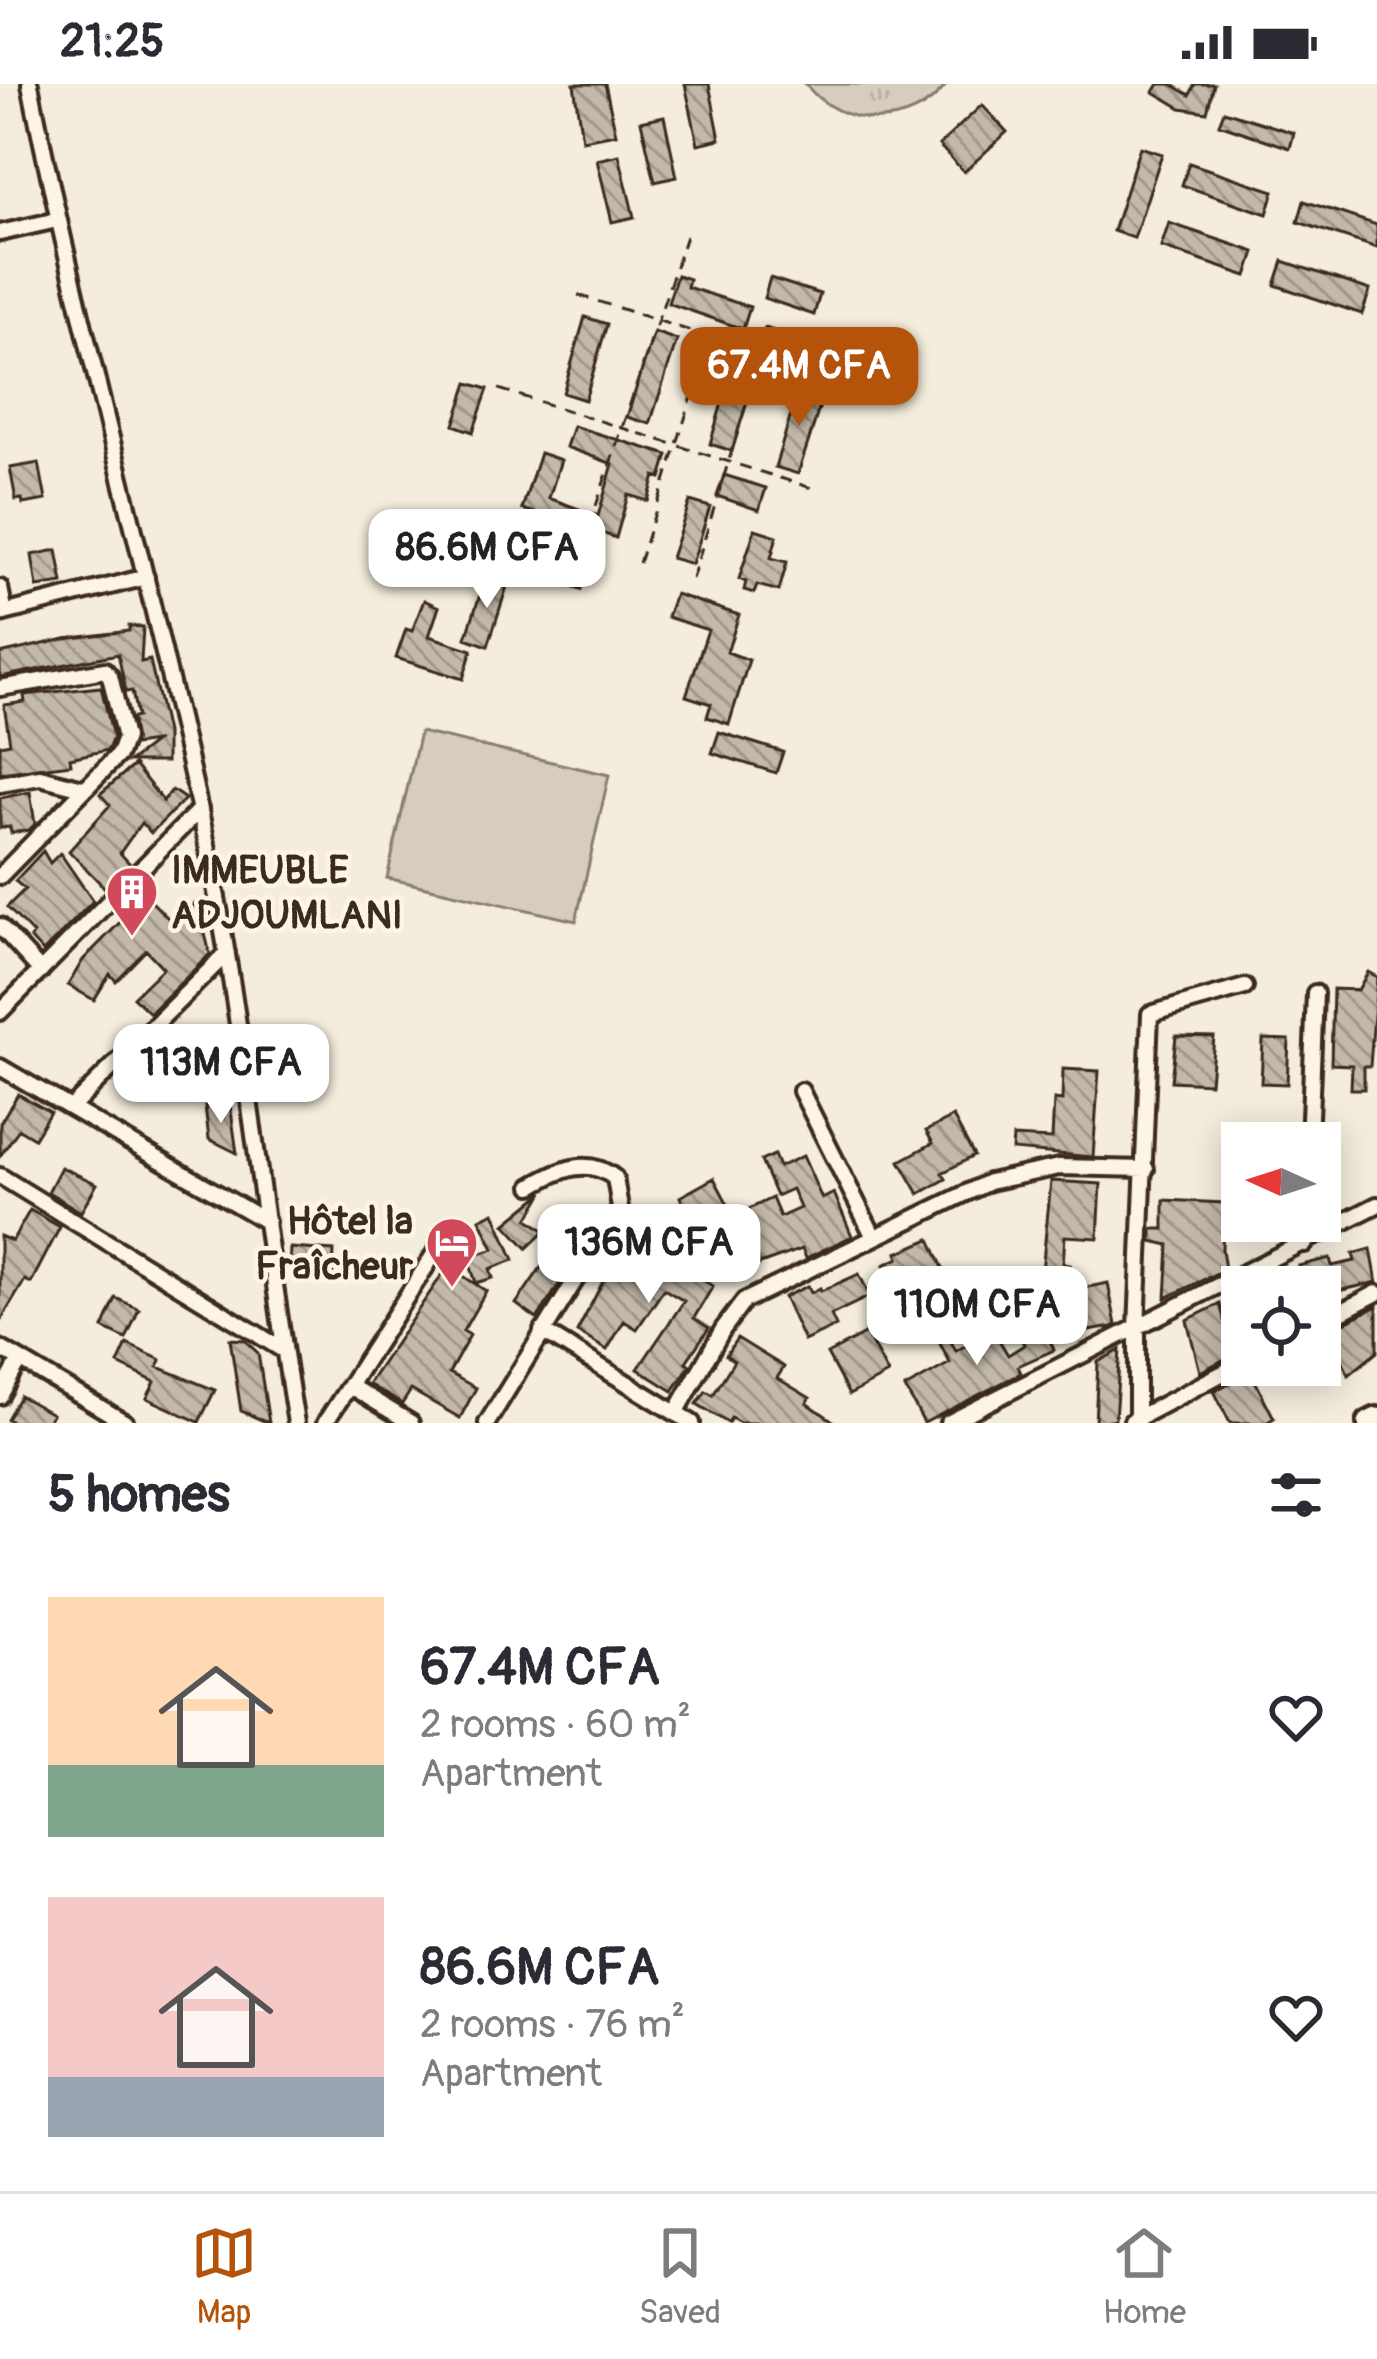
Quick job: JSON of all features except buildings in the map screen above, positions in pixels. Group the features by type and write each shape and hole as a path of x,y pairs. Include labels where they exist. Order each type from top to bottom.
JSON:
{"highway":[{"path":"1369,1423 1377,1419"}],"street":[{"path":"30,84 57,220 116,443 200,809 227,953 296,1423"},
{"path":"0,233 57,220"},
{"path":"0,588 3,613 146,578"},
{"path":"0,688 105,670 125,739 124,748 0,876"},
{"path":"0,784 40,777 83,788"},
{"path":"0,1012 200,809"},
{"path":"0,926 41,971"},
{"path":"71,1108 227,953"},
{"path":"1221,1375 1134,1421 1150,1014 1244,987"},
{"path":"1311,1122 1316,993"},
{"path":"0,1067 267,1222"},
{"path":"801,1091 874,1237"},
{"path":"487,1423 610,1228 620,1196 615,1178 587,1165 560,1170 532,1186"},
{"path":"676,1413 744,1301 989,1182 1059,1166 1146,1169"},
{"path":"0,1176 284,1349"},
{"path":"948,1423 1377,1204"},
{"path":"325,1423 438,1248"},
{"path":"1341,1311 1377,1293"},
{"path":"542,1331 692,1423"},
{"path":"0,1348 126,1423"},
{"path":"0,1396 20,1360"},
{"path":"350,1386 411,1423"}],"path":[{"path":"596,506 686,236"},
{"path":"578,295 853,383"},
{"path":"639,563 711,338"},
{"path":"692,579 762,354"},
{"path":"499,389 818,490"}],"green space":[{"path":"805,84 947,84 915,111 876,119 838,110"},
{"path":"420,732 609,775 576,921 387,878"}],"place":[{"name":"IMMEUBLE ADJOUMLANI","path":"132,938"},
{"name":"Hôtel la Fraîcheur","path":"452,1289"}]}
